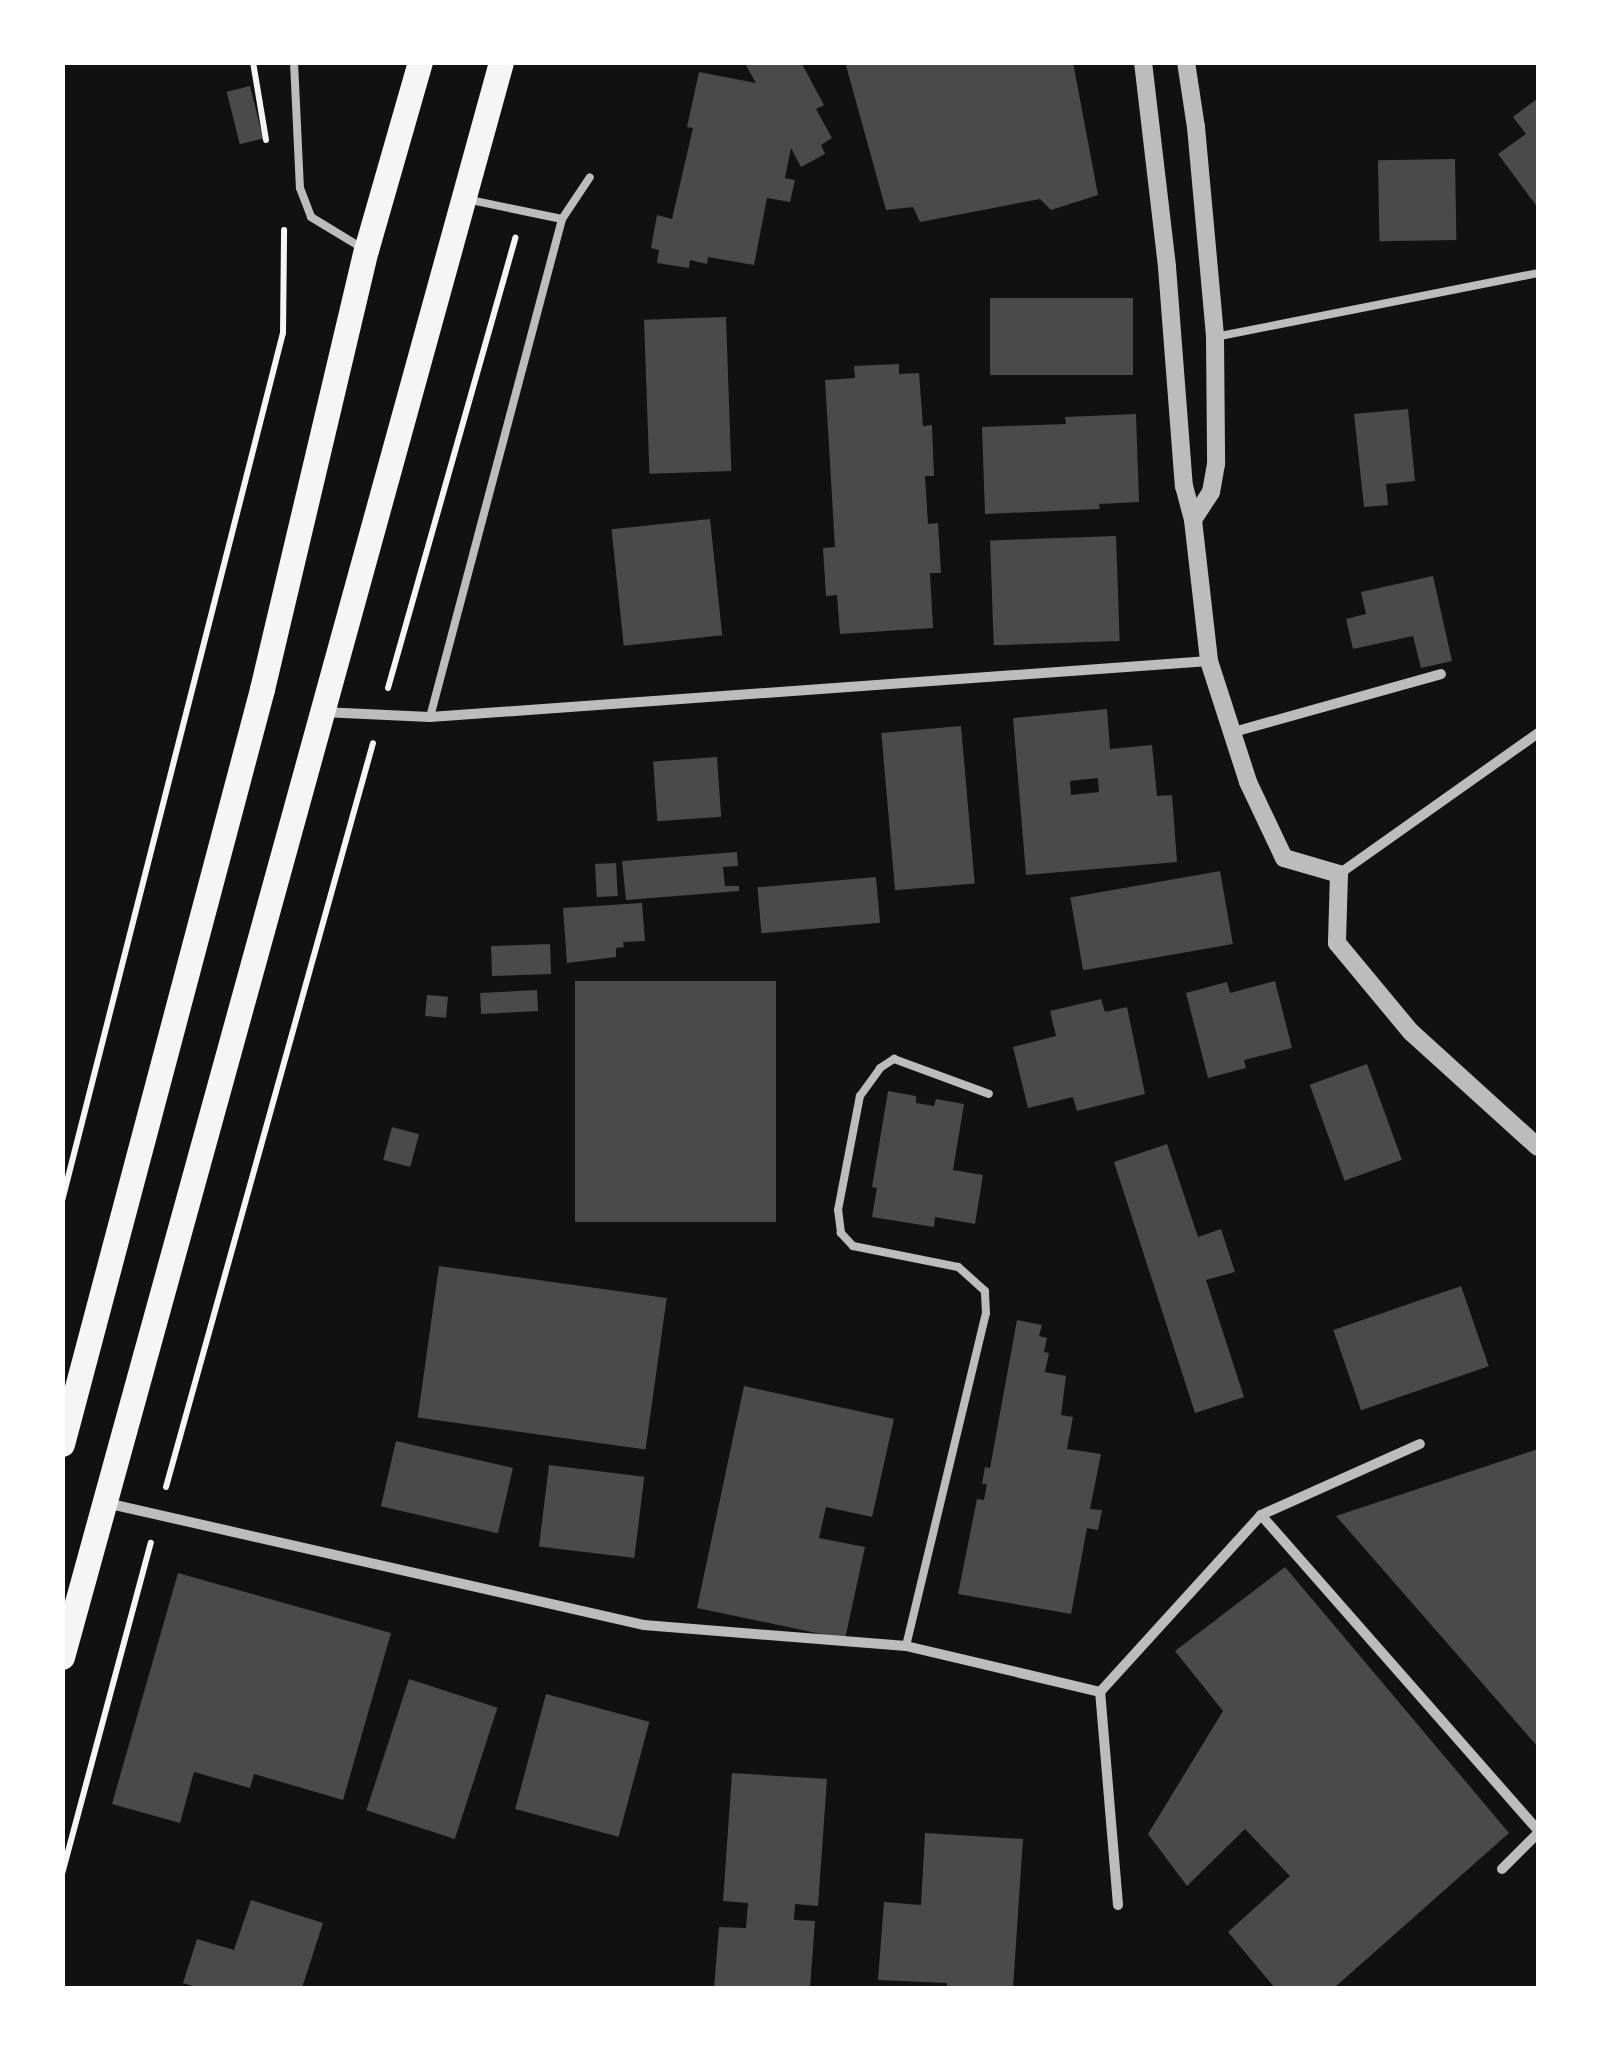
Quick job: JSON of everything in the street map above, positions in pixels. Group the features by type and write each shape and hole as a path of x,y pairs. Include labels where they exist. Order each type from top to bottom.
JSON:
{"main road":[{"path":"62,1444 262,689 366,250 420,62"},
{"path":"62,1657 320,712 466,200 500,62"}],"street":[{"path":"1143,62 1168,267 1184,486 1193,520 1209,661 1230,732 1284,858 1339,874"},
{"path":"1186,62 1196,127 1215,337 1216,464 1211,492 1193,520"},
{"path":"320,712 430,718 1209,661"},
{"path":"1230,732 1441,674"},
{"path":"1339,874 1538,734"},
{"path":"1339,874 1337,943 1411,1032 1538,1146"},
{"path":"1118,1905 1100,1692 1261,1515 1420,1444"},
{"path":"106,1503 157,1518 644,1625 906,1646 1100,1692"},
{"path":"1261,1515 1538,1831 1502,1869"}],"lane":[{"path":"294,62 300,188 312,216 366,250"},
{"path":"430,718 562,219 590,177"},
{"path":"466,200 562,219"},
{"path":"1215,337 1538,273"},
{"path":"906,1646 986,1313 985,1291 958,1268 853,1246 841,1233 838,1210 860,1096 880,1068 894,1060 989,1094"}],"path":[{"path":"253,62 268,146"},
{"path":"62,1874 380,715 512,247 526,211"},
{"path":"62,1201 283,333 287,248 282,215"}],"building":[{"path":"744,62 801,62 824,105 816,109 832,138 821,145 825,154 801,167 791,148 785,178 795,180 790,202 767,198 754,265 708,257 707,264 690,260 689,268 657,263 659,250 651,248 657,215 672,219 693,128 687,127 699,72 756,83"},
{"path":"845,62 1073,62 1098,195 1051,210 1040,199 920,222 913,207 886,210"},
{"path":"250,86 263,138 240,144 227,92"},
{"path":"1538,98 1538,208 1498,154 1526,134 1513,117"},
{"path":"1455,159 1456,240 1379,241 1378,160"},
{"path":"990,298 1133,298 1133,375 990,375"},
{"path":"726,317 731,471 649,474 644,320"},
{"path":"899,364 899,374 919,373 923,426 932,425 934,476 925,476 928,524 938,523 941,573 930,573 933,628 840,634 837,595 826,596 823,548 835,547 825,380 855,378 854,366"},
{"path":"1408,409 1415,481 1386,484 1388,505 1364,507 1354,414"},
{"path":"1136,414 1139,502 1099,504 1100,509 985,514 982,427 1066,424 1065,417"},
{"path":"710,519 722,635 624,646 612,529"},
{"path":"1116,536 1120,641 994,645 990,540"},
{"path":"1433,576 1452,661 1421,668 1413,636 1353,649 1346,619 1366,614 1361,592"},
{"path":"1107,709 1110,749 1152,745 1157,796 1172,795 1177,862 1026,875 1013,718","holes":["1098,778 1099,792 1071,795 1070,781"]},
{"path":"961,726 975,883 895,890 881,733"},
{"path":"717,757 721,817 657,821 653,761"},
{"path":"737,852 738,866 723,867 725,886 739,886 739,891 626,900 622,861"},
{"path":"616,863 618,896 597,897 595,864"},
{"path":"1220,871 1233,944 1083,970 1070,897"},
{"path":"876,877 880,923 761,933 757,887"},
{"path":"642,903 645,941 623,942 624,947 616,948 616,957 567,963 563,908"},
{"path":"550,944 551,974 492,976 491,946"},
{"path":"575,981 776,981 776,1222 575,1222"},
{"path":"1275,981 1292,1048 1244,1060 1246,1068 1208,1078 1186,993 1227,982 1230,993"},
{"path":"537,990 538,1011 481,1014 480,993"},
{"path":"427,995 448,997 446,1018 425,1016"},
{"path":"1101,999 1105,1012 1127,1007 1145,1094 1077,1111 1073,1097 1028,1108 1013,1047 1056,1036 1050,1011"},
{"path":"1367,1064 1402,1160 1345,1181 1310,1085"},
{"path":"888,1091 916,1096 916,1103 934,1106 936,1099 964,1104 953,1170 983,1175 975,1224 935,1217 934,1227 872,1217 877,1188 872,1187"},
{"path":"392,1127 419,1134 410,1167 383,1160"},
{"path":"1167,1144 1198,1237 1221,1229 1235,1272 1206,1280 1244,1397 1195,1413 1114,1162"},
{"path":"439,1266 667,1298 645,1450 418,1418"},
{"path":"1461,1286 1489,1366 1361,1410 1333,1330"},
{"path":"1017,1320 1042,1325 1039,1336 1047,1338 1044,1352 1049,1353 1045,1372 1066,1376 1061,1415 1073,1417 1067,1449 1101,1454 1090,1509 1102,1510 1098,1530 1087,1528 1071,1614 958,1594 977,1499 984,1500 985,1467 990,1468"},
{"path":"744,1386 894,1419 872,1517 826,1507 819,1538 865,1547 845,1639 697,1608"},
{"path":"396,1441 513,1468 498,1533 381,1506"},
{"path":"1538,1449 1538,1747 1336,1516"},
{"path":"549,1465 644,1477 634,1558 539,1546"},
{"path":"1285,1567 1509,1833 1334,1988 1275,1988 1228,1932 1290,1876 1245,1829 1187,1886 1148,1834 1223,1711 1175,1651"},
{"path":"178,1573 391,1633 343,1800 254,1774 250,1788 194,1772 180,1823 112,1804"},
{"path":"409,1679 497,1708 455,1839 366,1810"},
{"path":"546,1694 649,1722 619,1837 515,1809"},
{"path":"732,1773 827,1779 818,1906 795,1904 794,1920 815,1921 810,1988 714,1988 719,1927 746,1928 748,1903 723,1901"},
{"path":"925,1833 1023,1839 1013,1988 947,1988 947,1983 878,1980 884,1902 921,1905"},
{"path":"251,1900 323,1923 302,1988 199,1988 183,1983 197,1939 234,1950"}]}
